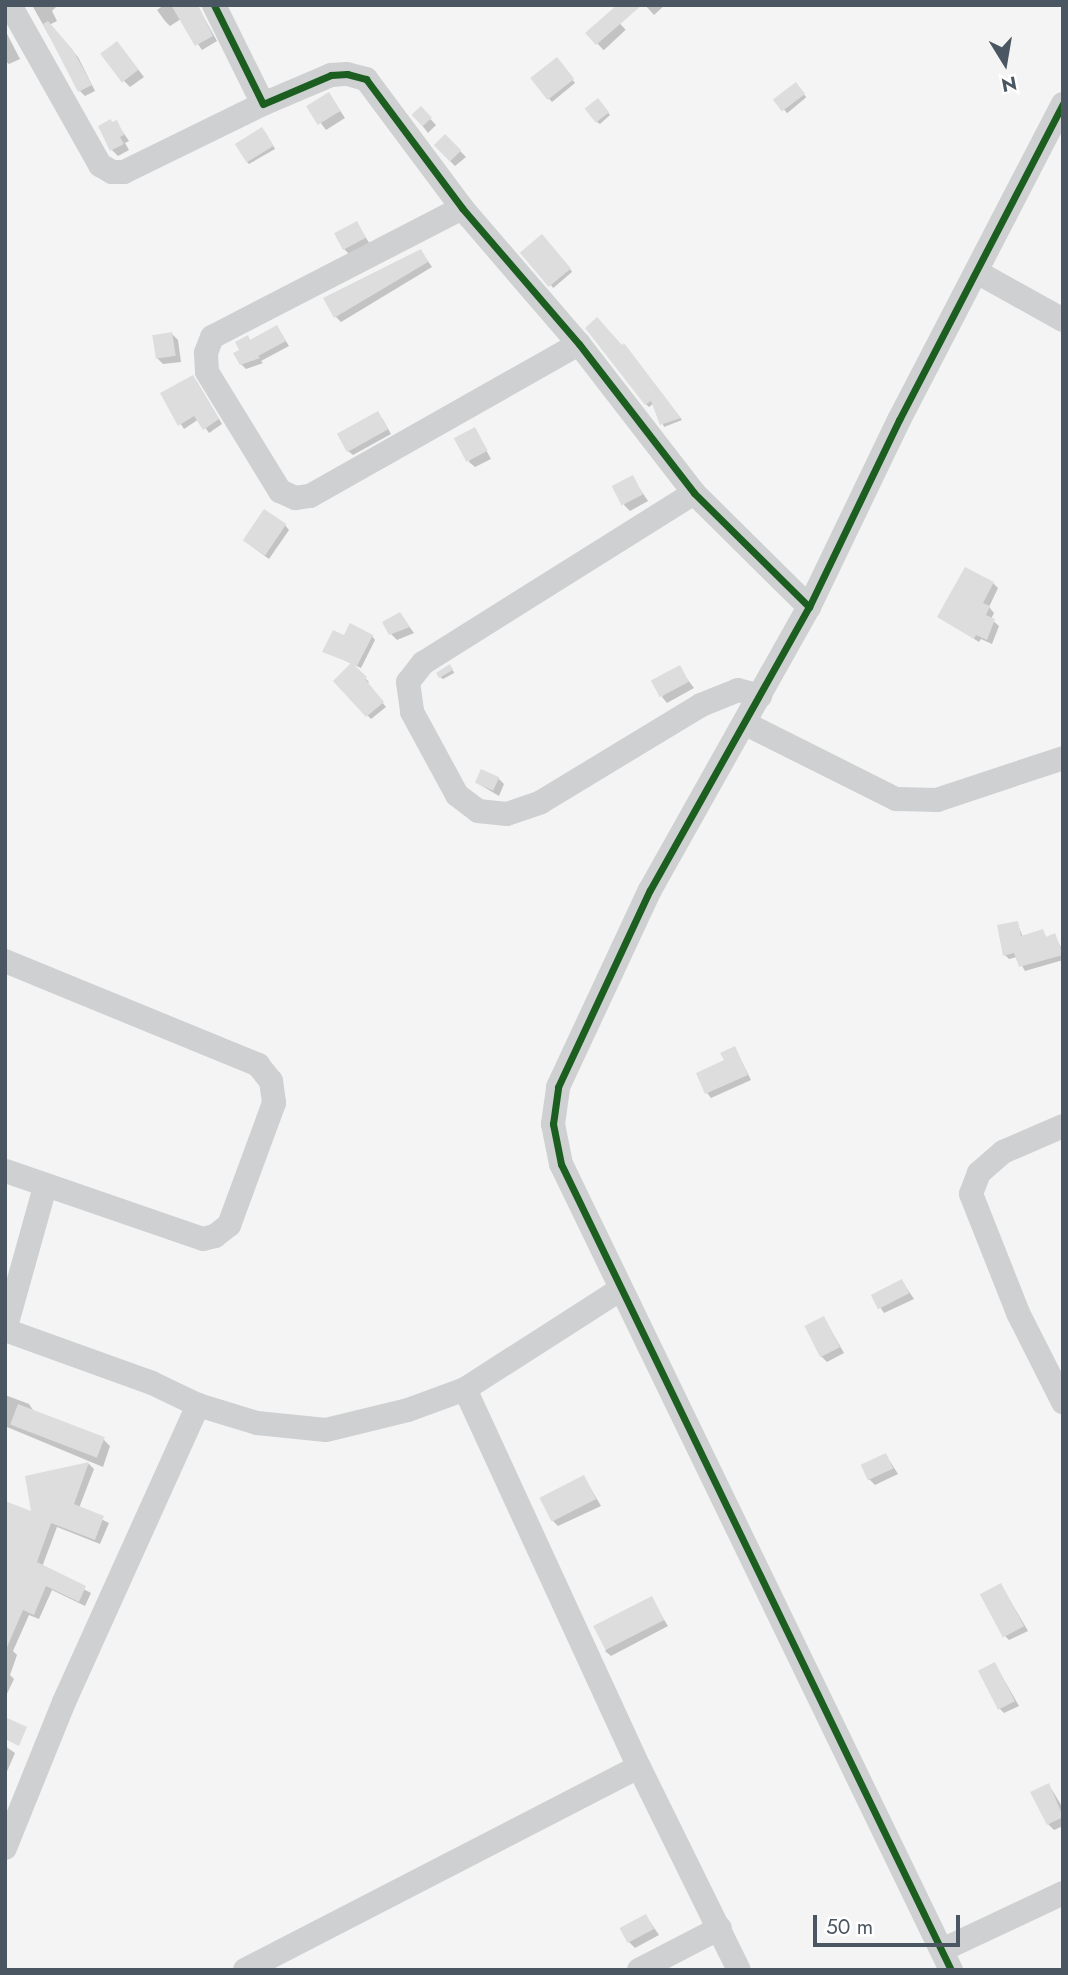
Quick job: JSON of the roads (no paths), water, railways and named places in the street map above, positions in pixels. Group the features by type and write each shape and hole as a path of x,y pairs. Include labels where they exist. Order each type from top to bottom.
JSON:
{"street":[{"path":"10,5 100,165 112,172 124,172 262,104 331,75 347,74 366,79 462,208 579,344 694,493 808,607"},
{"path":"214,5 262,104"},
{"path":"1063,104 899,420 808,607 650,890 558,1087 553,1124 561,1164 946,1960 1063,1893"},
{"path":"462,208 212,337 206,353 207,372 280,491 295,498 310,496 579,344"},
{"path":"977,272 1063,320"},
{"path":"694,493 423,663 408,682 412,712 457,794 478,811 507,814 541,802 701,705 738,690 760,695"},
{"path":"744,723 896,799 937,800 1063,758"},
{"path":"5,961 258,1065 271,1081 274,1103 229,1226 215,1236 203,1239 45,1187 5,1171"},
{"path":"1063,1126 1003,1152 979,1172 971,1194 1018,1312 1063,1402"},
{"path":"45,1187 5,1330 152,1382 198,1405 257,1423 326,1430 408,1410 465,1389 621,1289"},
{"path":"465,1389 639,1767 740,1970"},
{"path":"5,1848 64,1702 198,1405"},
{"path":"245,1970 639,1767"},
{"path":"639,1970 720,1928"}]}
